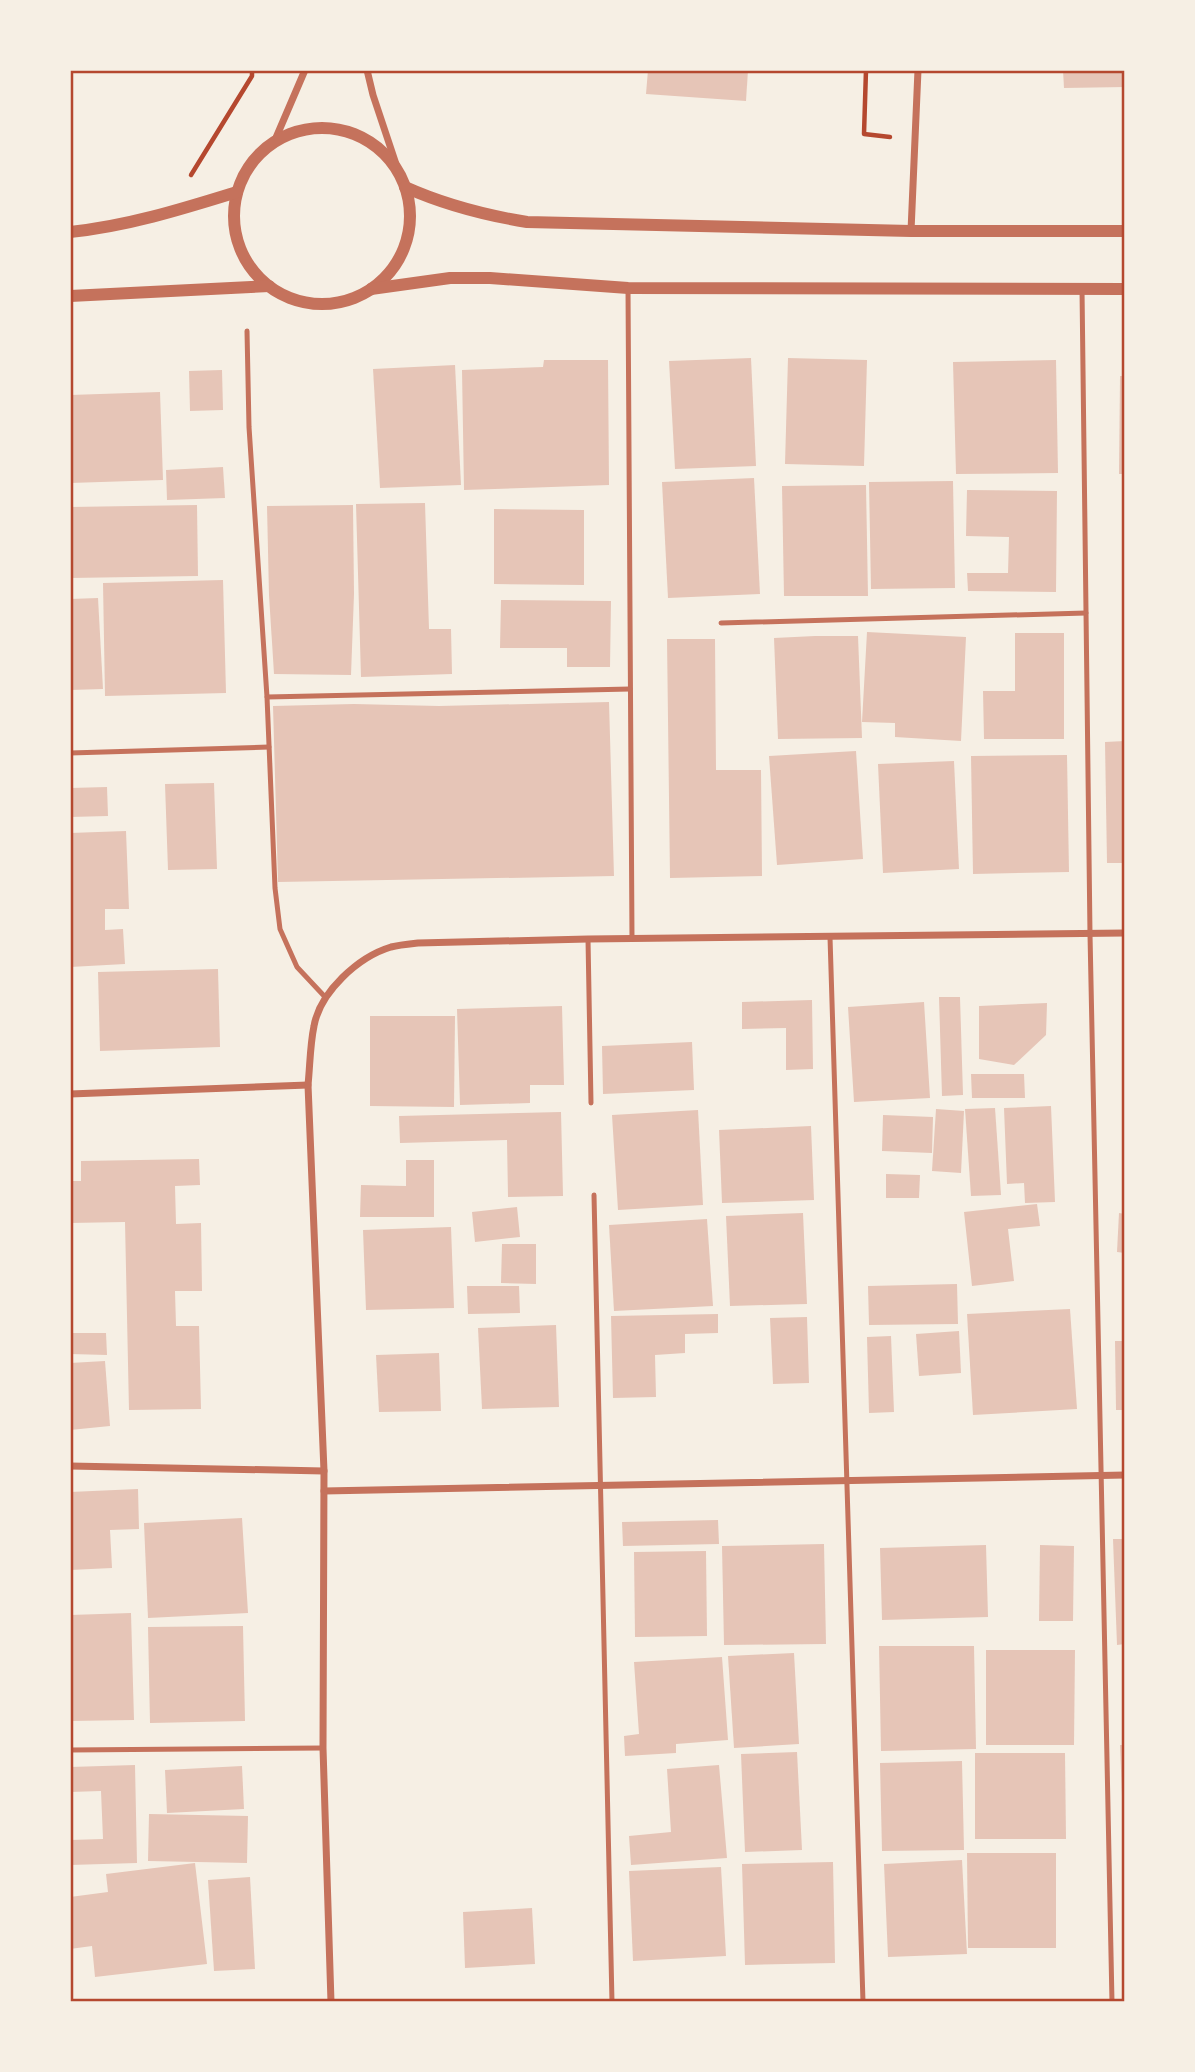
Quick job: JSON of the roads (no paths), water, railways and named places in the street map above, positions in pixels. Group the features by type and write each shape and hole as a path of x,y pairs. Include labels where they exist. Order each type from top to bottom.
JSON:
{"street":[{"path":"275,141 305,70"},
{"path":"367,70 405,187 410,215 407,243 394,269 372,289 348,301 320,305 294,301 269,286 250,267 239,244 233,218 237,192 251,163 275,141 318,127 341,130 363,137 382,150 397,167"},
{"path":"911,231 918,70"},
{"path":"405,187 464,210 527,222 911,231 1125,231"},
{"path":"70,232 167,214 237,192"},
{"path":"372,289 450,278 490,278 628,288 1125,289"},
{"path":"70,296 269,286"},
{"path":"331,2002 323,1748 324,1471 308,1085 314,1023 326,998 343,976 365,959 390,947 418,943 1125,933"},
{"path":"70,1094 308,1085"},
{"path":"70,1466 324,1471"},
{"path":"324,1491 1125,1475"}],"lane":[{"path":"628,288 632,938"},
{"path":"1082,289 1090,934 1112,2002"},
{"path":"247,331 249,427 267,697 275,888 280,929 297,967 326,998"},
{"path":"721,622 1086,613"},
{"path":"267,697 631,689"},
{"path":"70,752 269,747"},
{"path":"830,937 863,2002"},
{"path":"588,939 592,1104"},
{"path":"594,1195 612,2002"},
{"path":"70,1750 323,1748"}]}
